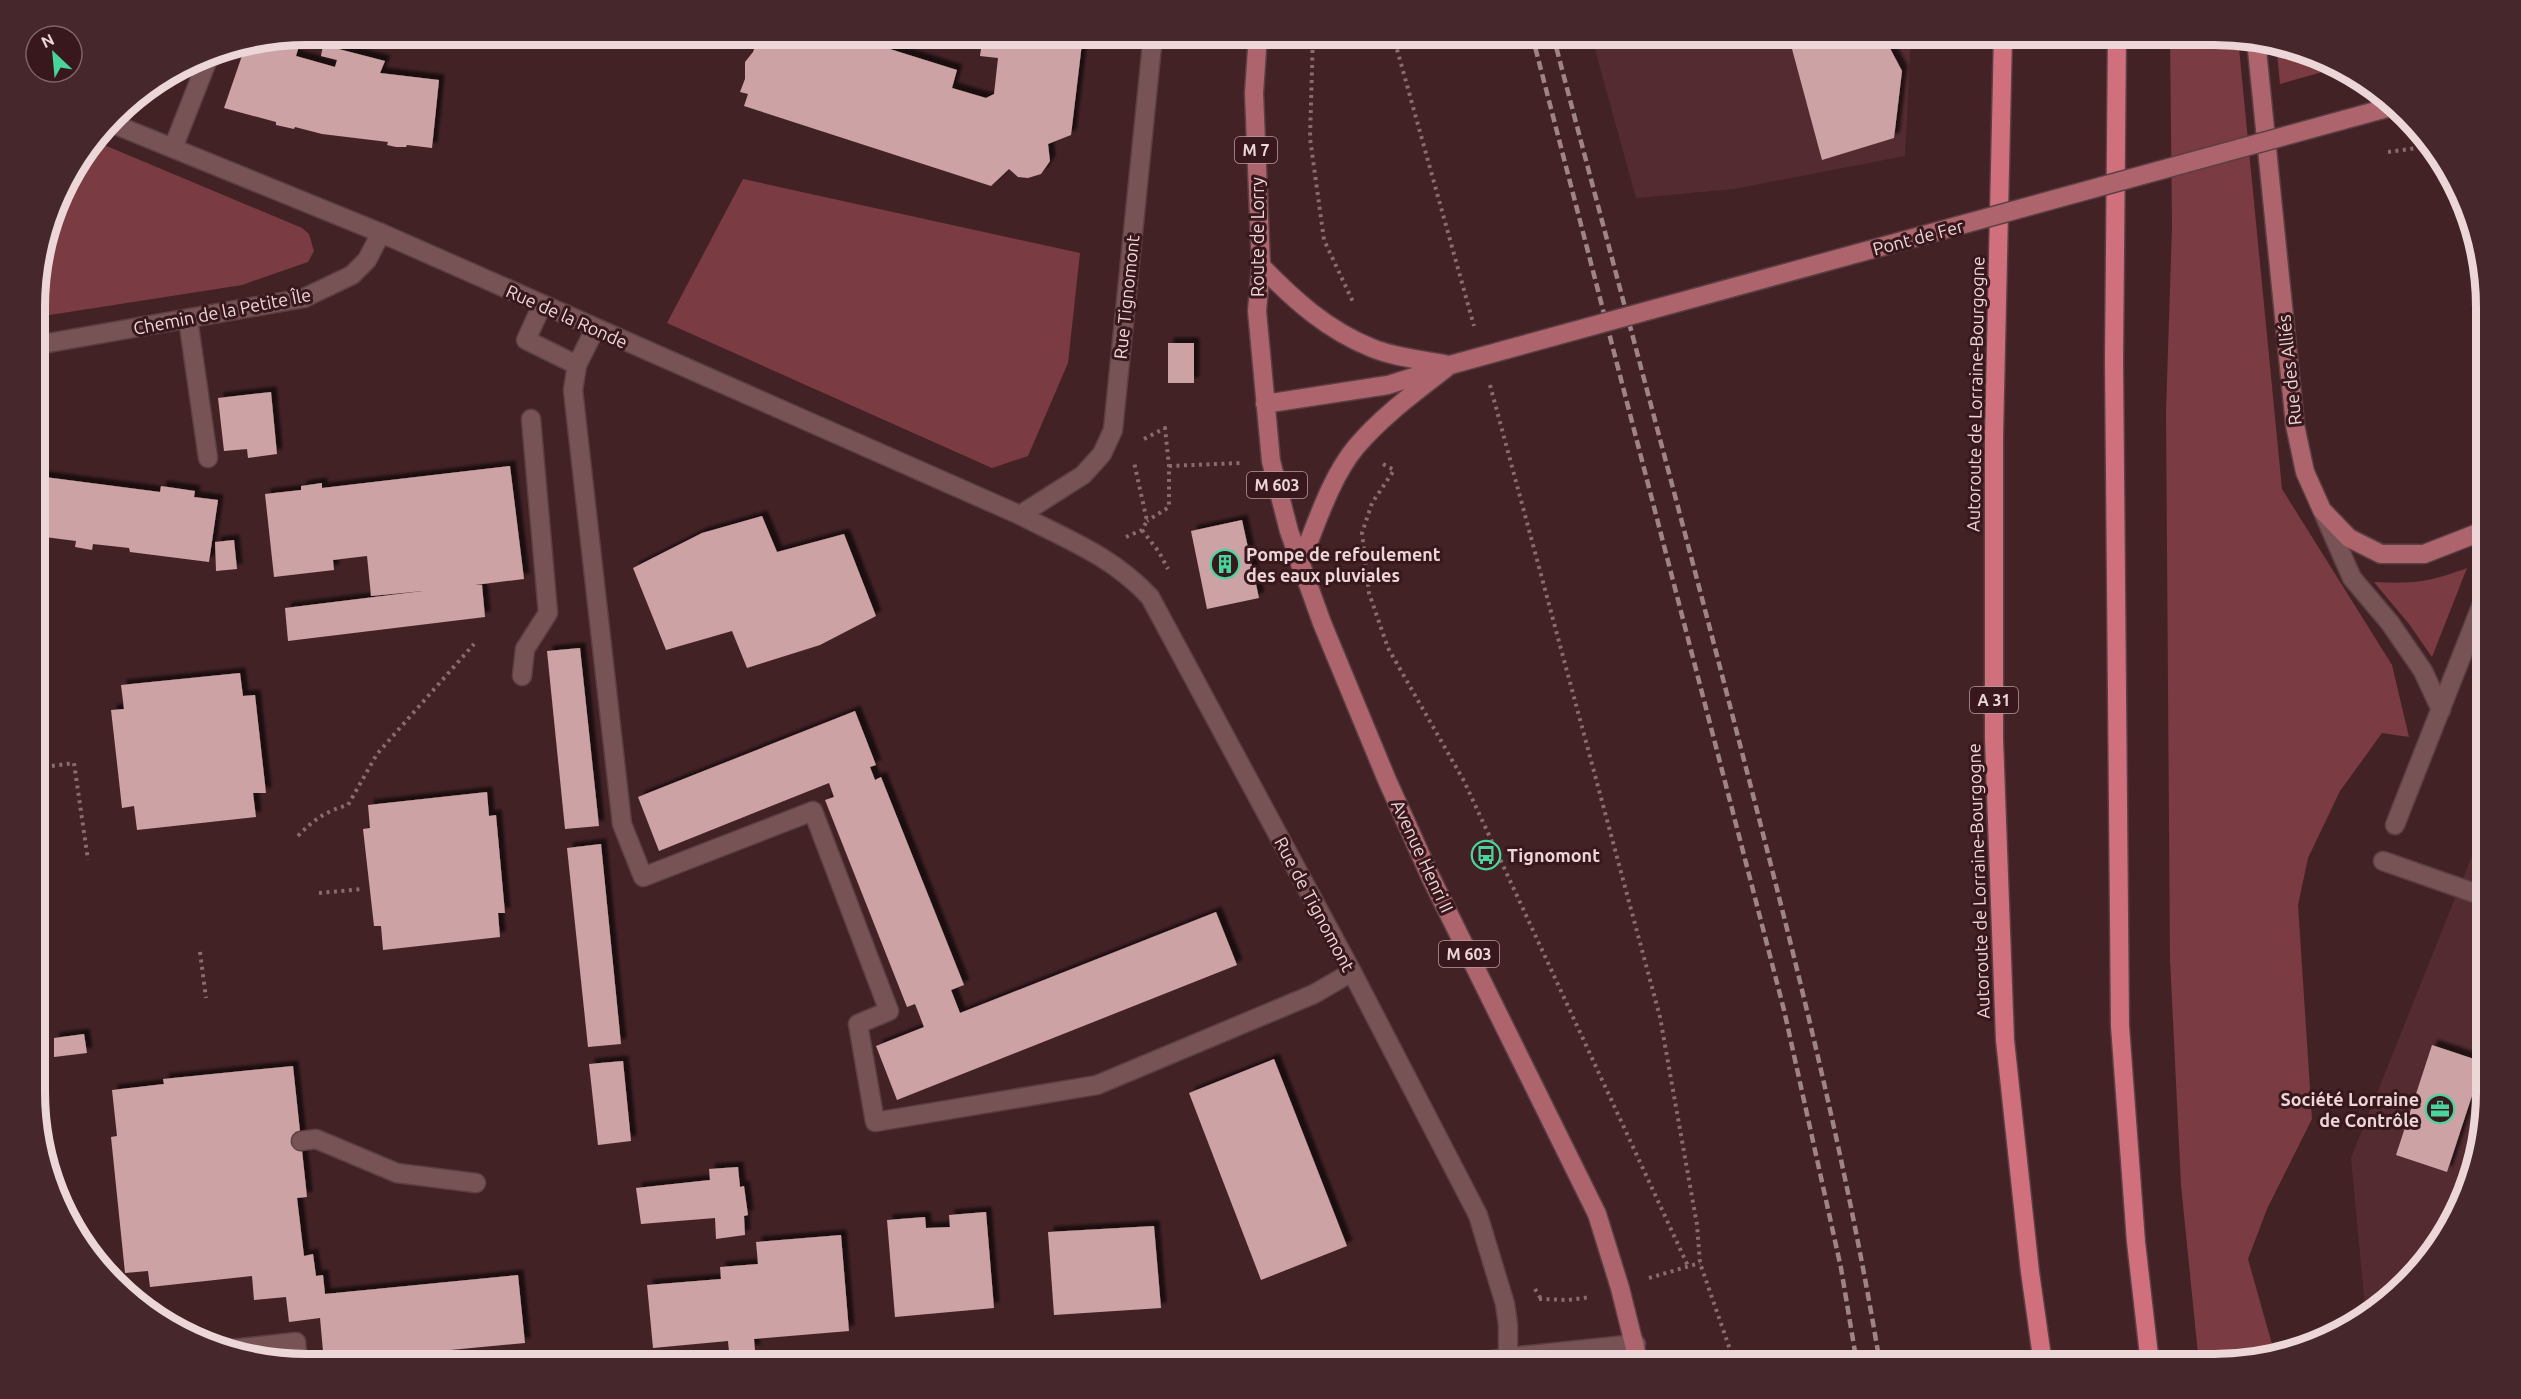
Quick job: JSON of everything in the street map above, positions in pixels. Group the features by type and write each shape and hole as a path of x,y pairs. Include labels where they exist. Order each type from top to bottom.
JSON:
{"highway":[{"name":"Autoroute de Lorraine-Bourgogne","path":"2003,45 1994,436 1994,750 2005,1040 2030,1272 2042,1354"},
{"path":"2117,45 2114,361 2120,1026 2136,1242 2149,1354"}],"main road":[{"name":"Route de Lorry","path":"1257,45 1254,93 1260,266 1257,310 1264,404"},
{"name":"Rue des Alliés","path":"2257,49 2295,425 2305,472 2322,510 2349,538 2381,554 2424,554 2476,534"},
{"name":"Pont de Fer","path":"1450,365 2386,109"},
{"name":"M 603","path":"1260,266 1297,303 1323,323 1374,349 1450,365"},
{"name":"M 603","path":"1264,404 1388,385 1450,365"},
{"name":"M 603","path":"1300,564 1333,486 1354,449 1391,411 1450,365"},
{"name":"Avenue Henri II","path":"1264,404 1271,461 1300,564 1387,780 1426,867 1598,1215 1638,1354"}],"street":[{"name":"Rue Tignomont","path":"1020,514 1083,475 1102,454 1113,430 1152,45"},
{"path":"173,148 205,66"},
{"name":"Rue de la Ronde","path":"118,126 381,233 1020,514"},
{"name":"Chemin de la Petite Île","path":"45,344 304,298 352,275 367,260 381,233"},
{"path":"542,305 526,340 578,365"},
{"path":"188,319 208,458"},
{"path":"595,329 578,365 573,390 622,824 643,877 813,811 890,1011 858,1024 875,1122 1097,1085 1314,994 1352,972"},
{"path":"522,676 525,649 548,613 531,418"},
{"path":"2322,510 2352,578 2390,623 2423,671 2441,710"},
{"name":"Rue de Tignomont","path":"1020,514 1108,560 1130,575 1150,597 1352,972 1478,1215 1505,1304 1509,1354"},
{"path":"2395,825 2476,620"},
{"path":"2383,861 2476,894"},
{"path":"301,1141 316,1139 396,1173 476,1183"},
{"path":"248,1347 296,1342 297,1353"},
{"path":"1557,1354 1636,1344"}],"path":[{"path":"1313,45 1310,138 1323,240 1350,298"},
{"path":"1396,45 1476,331"},
{"path":"2388,152 2423,148"},
{"path":"1488,377 1660,1017 1697,1225 1700,1263 1732,1354"},
{"path":"1147,521 1169,507 1169,466 1165,428"},
{"path":"1169,466 1271,461"},
{"path":"1381,462 1394,470 1371,503 1362,533 1369,593 1388,648 1464,781 1688,1266 1700,1263"},
{"path":"298,836 312,821 331,809 348,805 377,754 474,644"},
{"path":"45,767 74,763 88,860"},
{"path":"320,893 363,889"},
{"path":"200,952 206,998"}],"shaded area":[{"path":"1594,45 1911,45 1905,156 1734,189 1636,198"},
{"path":"2170,45 2239,46 2282,489 2392,665 2409,737 2382,733 2340,791 2308,858 2298,905 2312,1119 2267,1209 2248,1259 2273,1347 2248,1352 2214,1354 2198,1354 2181,1185 2170,959 2166,412 2172,227"},
{"path":"2277,53 2327,71 2280,84"},
{"path":"102,144 302,228 309,234 314,251 308,262 242,285 45,316 47,273 59,223 80,176"},
{"path":"743,179 1080,253 1068,363 1028,456 992,468 667,323"},
{"path":"2467,568 2432,657 2409,624 2374,582 2422,581"},
{"path":"2476,846 2476,1092 2474,1126 2467,1160 2449,1208 2432,1238 2411,1265 2365,1306 2351,1158"}],"building":[{"path":"299,45 296,56 335,67 337,60 321,56 323,45 385,61 380,73 439,80 432,148 407,145 396,147 387,145 388,142 322,134 295,127 294,129 224,108 243,53 273,47"},
{"path":"756,45 877,45 957,70 952,88 986,98 994,94 998,58 980,56 982,45 1082,45 1071,135 1048,144 1050,161 1041,174 1028,178 1018,177 1009,169 991,186 744,106 748,94 740,92 745,79 745,62"},
{"path":"1806,45 1888,45 1902,71 1894,138 1822,160 1792,49"},
{"path":"1168,343 1194,343 1194,383 1168,383"},
{"path":"271,392 277,454 248,458 247,449 224,451 218,398"},
{"path":"510,466 524,579 475,585 482,585 485,617 288,641 285,608 423,591 371,596 367,556 333,560 334,570 274,577 265,494 301,490 301,486 322,483 322,488"},
{"path":"45,477 160,492 161,486 195,491 194,497 218,500 209,562 130,552 129,548 93,544 92,550 75,547 76,541 45,537"},
{"path":"762,516 777,552 844,534 876,616 820,645 747,668 732,631 666,650 633,568 702,533"},
{"name":"Pompe de refoulement des eaux pluviales","path":"1242,520 1259,598 1207,609 1191,531"},
{"path":"234,540 237,569 216,571 215,542"},
{"path":"580,648 599,826 565,829 547,651"},
{"path":"240,673 243,696 255,695 266,793 253,793 256,817 137,830 134,806 122,808 111,710 124,709 121,685"},
{"path":"855,711 876,765 870,767 875,780 881,777 964,985 951,990 960,1013 1216,912 1237,965 897,1100 876,1046 924,1027 915,1004 907,1007 825,800 834,797 829,783 659,851 638,797"},
{"path":"487,792 489,816 496,815 505,913 498,913 500,937 383,950 381,926 374,926 363,829 370,828 368,805"},
{"path":"601,844 621,1044 588,1047 567,848"},
{"path":"84,1034 87,1053 54,1057 54,1038"},
{"name":"Société Lorraine de Contrôle","path":"2432,1045 2476,1060 2476,1083 2447,1172 2396,1155"},
{"path":"1274,1059 1347,1246 1261,1280 1189,1093"},
{"path":"623,1061 631,1141 598,1145 589,1064"},
{"path":"293,1066 307,1197 297,1198 304,1256 313,1254 316,1276 323,1275 325,1294 518,1275 525,1343 409,1354 323,1354 320,1318 289,1322 286,1297 254,1300 252,1276 150,1287 148,1271 125,1273 111,1137 117,1136 112,1090 164,1084 163,1079"},
{"path":"738,1167 740,1187 744,1186 748,1215 744,1216 745,1235 716,1239 715,1218 641,1224 636,1188 710,1180 709,1169"},
{"path":"986,1212 994,1308 895,1317 887,1220 925,1217 926,1228 950,1227 949,1215"},
{"path":"1154,1226 1161,1308 1054,1315 1048,1232"},
{"path":"841,1235 849,1331 754,1339 755,1350 729,1352 728,1341 653,1348 647,1285 721,1279 720,1267 758,1264 756,1242"}],"railway":[{"path":"1535,45 1784,1010 1841,1268 1855,1354"},
{"path":"1556,45 1797,968 1834,1126 1878,1354"}],"place":[{"name":"Pompe de refoulement des eaux pluviales","path":"1225,564"},
{"name":"Tignomont","path":"1486,855"},
{"name":"Société Lorraine de Contrôle","path":"2440,1109"}]}
